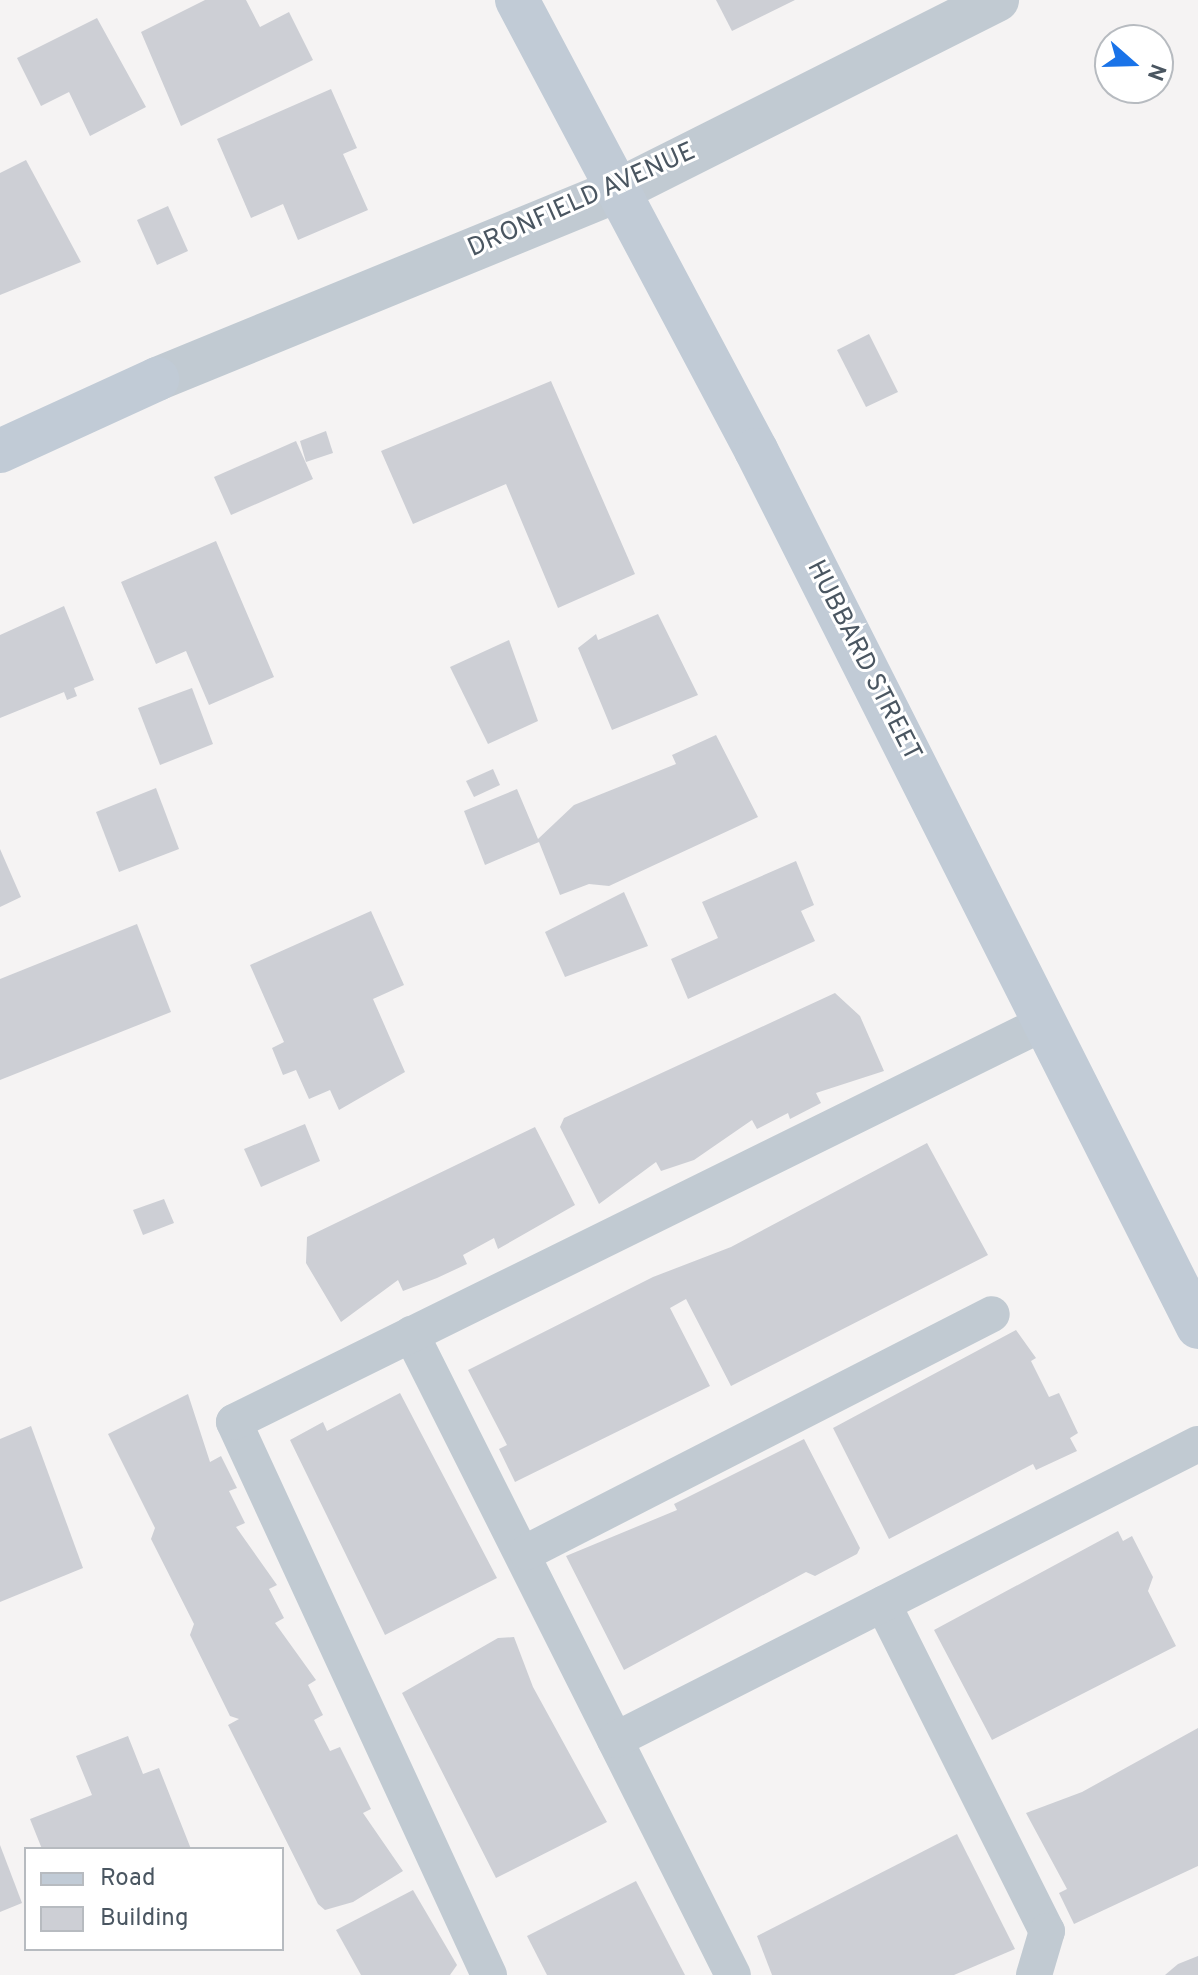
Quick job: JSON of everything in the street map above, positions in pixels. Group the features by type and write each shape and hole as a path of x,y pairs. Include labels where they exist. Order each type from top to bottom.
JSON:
{"main road":[{"name":"HUBBARD STREET","path":"517,0 621,189 1198,1327"},
{"path":"0,451 157,379"}],"street":[{"name":"DRONFIELD AVENUE","path":"157,379 621,189 997,0"}],"lane":[{"path":"489,1975 234,1422 1046,1022"},
{"path":"527,1552 992,1314"},
{"path":"411,1334 527,1552 615,1740 733,1975"},
{"path":"615,1740 1198,1444"},
{"path":"883,1604 1047,1931 1034,1975"}],"building":[{"path":"205,0 246,0 260,27 289,12 313,60 181,126 141,32"},
{"path":"716,0 795,0 732,31"},
{"path":"97,18 146,107 90,136 69,92 41,106 17,58"},
{"path":"331,89 357,148 343,154 368,210 298,240 283,204 251,218 217,139"},
{"path":"26,160 81,262 0,295 0,173"},
{"path":"168,206 188,251 157,265 137,220"},
{"path":"869,334 898,392 866,407 837,350"},
{"path":"551,381 635,574 558,608 506,484 413,524 381,451"},
{"path":"326,431 333,453 306,462 300,441"},
{"path":"296,441 313,479 231,515 214,477"},
{"path":"216,541 274,677 209,705 186,651 156,664 121,582"},
{"path":"64,606 94,680 74,688 77,696 67,700 64,692 0,718 0,635"},
{"path":"658,614 698,695 612,730 578,648 596,634 598,640"},
{"path":"509,640 538,721 488,744 450,667"},
{"path":"192,688 213,744 160,765 138,708"},
{"path":"716,735 758,817 609,886 589,884 560,895 539,842 485,865 464,811 517,789 538,839 574,805 676,764 672,755"},
{"path":"493,769 500,785 474,797 466,781"},
{"path":"156,788 179,849 119,872 96,812"},
{"path":"0,849 21,897 0,907"},
{"path":"796,861 814,905 801,911 815,941 688,999 671,959 718,938 702,902"},
{"path":"624,892 648,946 565,977 545,932"},
{"path":"371,911 404,985 373,999 405,1072 339,1110 330,1090 309,1099 296,1070 283,1075 272,1048 284,1042 250,965"},
{"path":"137,924 171,1012 0,1080 0,979"},
{"path":"835,993 860,1016 884,1071 816,1093 821,1103 790,1119 788,1113 757,1129 752,1120 694,1160 661,1171 656,1162 599,1204 560,1127 564,1118"},
{"path":"305,1124 320,1161 261,1187 244,1149"},
{"path":"535,1127 575,1205 498,1249 494,1238 463,1255 467,1264 437,1278 403,1291 398,1280 341,1322 306,1263 307,1237"},
{"path":"927,1143 988,1255 731,1386 686,1299 670,1308 710,1386 515,1482 499,1449 507,1445 468,1370 653,1277 731,1247"},
{"path":"164,1199 174,1223 143,1235 133,1210"},
{"path":"1016,1330 1036,1358 1031,1361 1049,1397 1059,1393 1078,1433 1070,1438 1077,1451 1036,1470 1033,1464 889,1539 833,1428"},
{"path":"400,1393 497,1578 385,1635 290,1440 323,1422 327,1431"},
{"path":"188,1394 210,1462 221,1456 237,1488 229,1491 245,1523 236,1527 277,1585 269,1589 284,1618 275,1623 316,1680 308,1685 323,1715 314,1720 330,1751 340,1747 371,1809 363,1813 403,1871 353,1902 325,1910 318,1904 228,1725 239,1719 230,1716 190,1635 194,1624 151,1539 155,1528 108,1434"},
{"path":"31,1426 83,1568 0,1602 0,1439"},
{"path":"804,1439 860,1548 857,1554 815,1576 806,1572 624,1670 566,1556 677,1510 674,1504"},
{"path":"1118,1531 1123,1541 1132,1536 1153,1577 1148,1591 1176,1646 992,1740 934,1630"},
{"path":"514,1637 533,1687 607,1822 496,1878 402,1693 498,1638"},
{"path":"1198,1728 1198,1866 1074,1924 1059,1893 1067,1889 1026,1813 1082,1792"},
{"path":"128,1736 143,1774 159,1768 190,1847 41,1847 30,1819 92,1795 76,1756"},
{"path":"957,1834 1015,1949 954,1975 772,1975 757,1936"},
{"path":"0,1845 22,1903 0,1912"},
{"path":"636,1881 685,1975 547,1975 527,1936"},
{"path":"413,1890 457,1965 450,1975 361,1975 336,1930"},
{"path":"1198,1956 1198,1975 1165,1975 1178,1964"}]}
